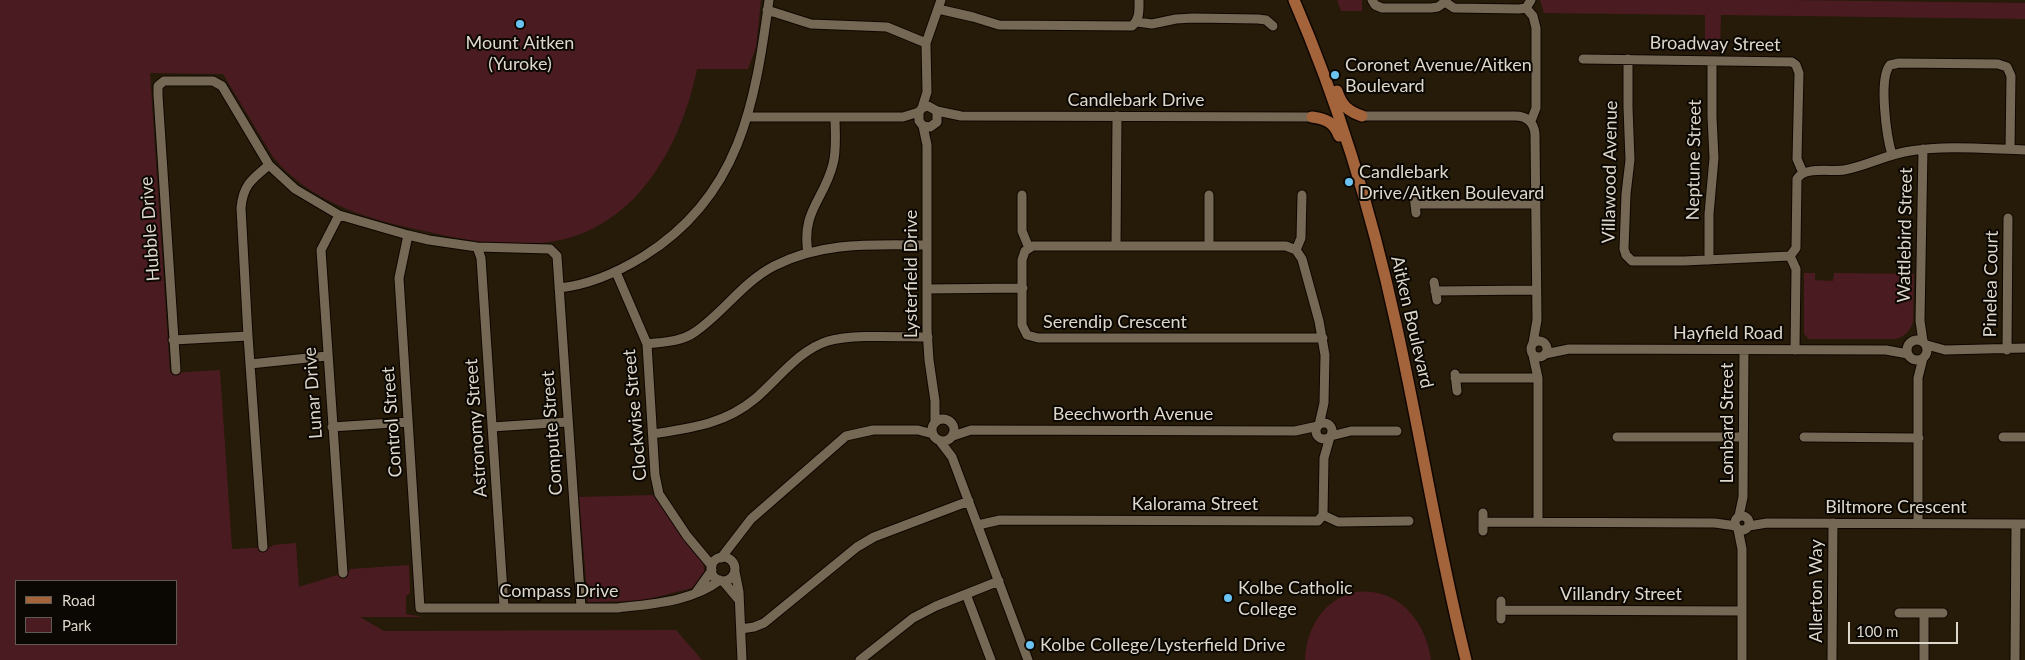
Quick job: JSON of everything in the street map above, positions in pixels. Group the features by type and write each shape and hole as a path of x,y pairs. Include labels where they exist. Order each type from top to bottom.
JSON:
{"main road":[{"name":"Aitken Boulevard","path":"1294,0 1314,47 1330,93 1370,220 1396,323 1466,660"},
{"path":"1314,47 1332,75 1344,106 1351,112 1362,116"},
{"path":"1312,117 1326,111 1330,103 1330,93"},
{"path":"1347,144 1346,132 1349,124 1362,116"},
{"path":"1312,117 1329,121 1335,127 1370,220"}],"street":[{"path":"559,288 583,284 616,272 671,237 707,199 731,161 747,117 762,48 768,0"},
{"path":"747,117 921,117 926,92 926,43 940,4 999,25 1132,26 1137,22 1139,0"},
{"path":"1372,0 1375,5 1382,8 1431,8 1438,7 1445,1 1450,6 1458,8 1519,9 1529,4 1535,20 1536,102 1528,119"},
{"path":"767,10 811,24 887,27 926,43"},
{"path":"1137,22 1152,24 1184,19 1258,19 1266,20 1273,26"},
{"name":"Broadway Street","path":"1583,59 1787,61 1796,65 1799,74 1797,159 1802,173"},
{"name":"Villawood Avenue","path":"1628,59 1630,160 1626,194 1624,249 1630,260 1709,260 1790,256"},
{"name":"Neptune Street","path":"1709,260 1709,214 1714,158 1712,61"},
{"path":"1892,155 1885,123 1885,74 1890,65 1900,63 1998,64 2007,66 2012,78 2010,150"},
{"name":"Hubble Drive","path":"176,370 158,86 164,81 213,81 222,86 269,165"},
{"path":"926,92 939,116 935,124"},
{"name":"Candlebark Drive","path":"961,116 935,124 921,117 928,106 936,110 961,116 1312,117"},
{"path":"1116,246 1117,116"},
{"path":"1362,116 1528,119"},
{"path":"808,253 806,235 808,218 823,191 834,160 835,117"},
{"name":"Lysterfield Drive","path":"921,117 927,145 928,337 931,379 935,401 935,431"},
{"path":"1528,119 1535,134 1537,320 1534,343 1531,350 1534,354 1538,378 1538,522"},
{"name":"Lysterfield Drive","path":"927,145 935,124"},
{"path":"1795,350 1796,266 1790,256 1796,248 1797,183 1798,177 1802,173 1850,168 1892,155 1923,149 2025,150"},
{"name":"Wattlebird Street","path":"1918,378 1925,356 1925,343 1920,321 1923,149"},
{"path":"263,547 241,208 242,195 250,180 269,165 295,189 339,215 408,235 478,247"},
{"path":"1022,194 1022,231 1029,248 1041,246 1287,246 1296,250 1302,259 1323,338 1325,355 1324,403 1316,430 1324,458"},
{"path":"1209,195 1209,246"},
{"path":"1296,250 1302,228 1302,195"},
{"path":"1415,204 1536,204"},
{"name":"Lunar Drive","path":"339,215 320,250 343,573"},
{"name":"Pinelea Court","path":"2006,350 2008,218"},
{"name":"Control Street","path":"408,235 398,278 420,608"},
{"path":"647,344 674,341 694,333 739,293 773,267 808,253 848,245 927,245"},
{"name":"Compute Street","path":"478,247 550,249 557,256 581,607"},
{"name":"Astronomy Street","path":"478,247 504,607"},
{"name":"Serendip Crescent","path":"1029,248 1023,255 1022,325 1024,331 1031,337 1323,338"},
{"name":"Clockwise Street","path":"616,272 647,344 655,475 659,494 712,568"},
{"path":"927,289 1023,288"},
{"path":"1436,291 1536,290"},
{"path":"1537,320 1547,350 1538,378"},
{"name":"Wattlebird Street","path":"1910,350 1920,321"},
{"path":"173,340 248,336"},
{"path":"653,434 700,427 718,421 755,399 802,355 828,341 846,338 928,337"},
{"path":"1534,343 1538,341 1544,343"},
{"name":"Hayfield Road","path":"1544,343 1569,349 1910,350"},
{"path":"1910,350 1925,343 1945,350"},
{"path":"1910,350 1918,360 1945,350 2006,350 2025,348"},
{"name":"Hayfield Road","path":"1544,355 1569,349"},
{"name":"Lombard Street","path":"1742,660 1744,350"},
{"path":"1910,350 1918,378 1918,523"},
{"path":"1534,354 1538,357 1544,355"},
{"path":"250,364 327,356"},
{"path":"1457,391 1455,376 1538,378"},
{"name":"Lysterfield Drive","path":"935,401 946,419 951,421 953,433"},
{"path":"1324,403 1330,431 1324,458 1323,515 1338,522 1409,521"},
{"path":"935,431 940,419 946,419"},
{"path":"332,427 408,422"},
{"path":"492,426 567,422"},
{"name":"Beechworth Avenue","path":"953,433 971,430 1295,430 1325,423 1330,431 1322,440 1317,436 1295,430"},
{"path":"697,592 712,568 751,519 846,436 873,430 918,430 935,431 946,441 953,433"},
{"path":"935,431 952,457 1028,660"},
{"path":"1330,431 1397,431"},
{"path":"952,457 953,433"},
{"path":"1617,437 1743,437"},
{"path":"1804,437 1919,438"},
{"path":"2003,437 2025,437"},
{"path":"741,629 764,623 857,547 874,537 969,501"},
{"name":"Kalorama Street","path":"979,528 993,521 1007,520 1318,521 1323,515"},
{"name":"Biltmore Crescent","path":"1483,522 2020,524"},
{"name":"Allerton Way","path":"1832,660 1833,523"},
{"path":"2015,660 2020,524"},
{"path":"736,537 733,562 739,592 742,660"},
{"path":"698,549 733,562"},
{"path":"712,568 716,578 722,581 739,600"},
{"path":"722,581 732,577 735,572"},
{"name":"Compass Drive","path":"420,608 617,608 690,595 722,581"},
{"path":"860,660 913,618 936,606 999,581"},
{"path":"966,594 991,660"},
{"name":"Villandry Street","path":"1501,610 1742,611"},
{"path":"1899,613 1943,613"},
{"path":"1924,613 1924,660"}],"green space":[{"path":"0,0 761,0 756,47 748,69 697,69 681,123 669,149 637,195 616,214 592,229 565,239 547,242 528,244 490,243 395,225 356,213 320,196 287,172 273,157 223,74 150,73 170,373 220,370 232,549 272,547 273,545 296,543 299,587 350,571 350,569 409,565 410,593 406,596 406,614 423,617 360,617 384,631 676,630 702,660 0,660"},
{"path":"1337,0 1362,0 1362,11 1341,11"},
{"path":"1540,0 1788,0 2025,3 2025,19 1721,15 1720,52 1705,52 1705,15 1544,13"},
{"path":"1804,273 1815,273 1815,280 1833,281 1834,273 1914,274 1913,322 1909,331 1896,339 1809,339 1804,334"},
{"path":"653,495 703,563 705,577 692,588 641,601 588,602 579,497"},
{"path":"1356,592 1371,592 1385,595 1397,601 1407,610 1423,632 1431,660 1305,660 1309,637 1318,617 1334,601"}],"place":[{"name":"Mount Aitken (Yuroke)","path":"520,24"},
{"name":"Coronet Avenue/Aitken Boulevard","path":"1335,75"},
{"name":"Candlebark Drive/Aitken Boulevard","path":"1349,182"},
{"name":"Kolbe Catholic College","path":"1228,598"},
{"name":"Kolbe College/Lysterfield Drive","path":"1030,645"}]}
